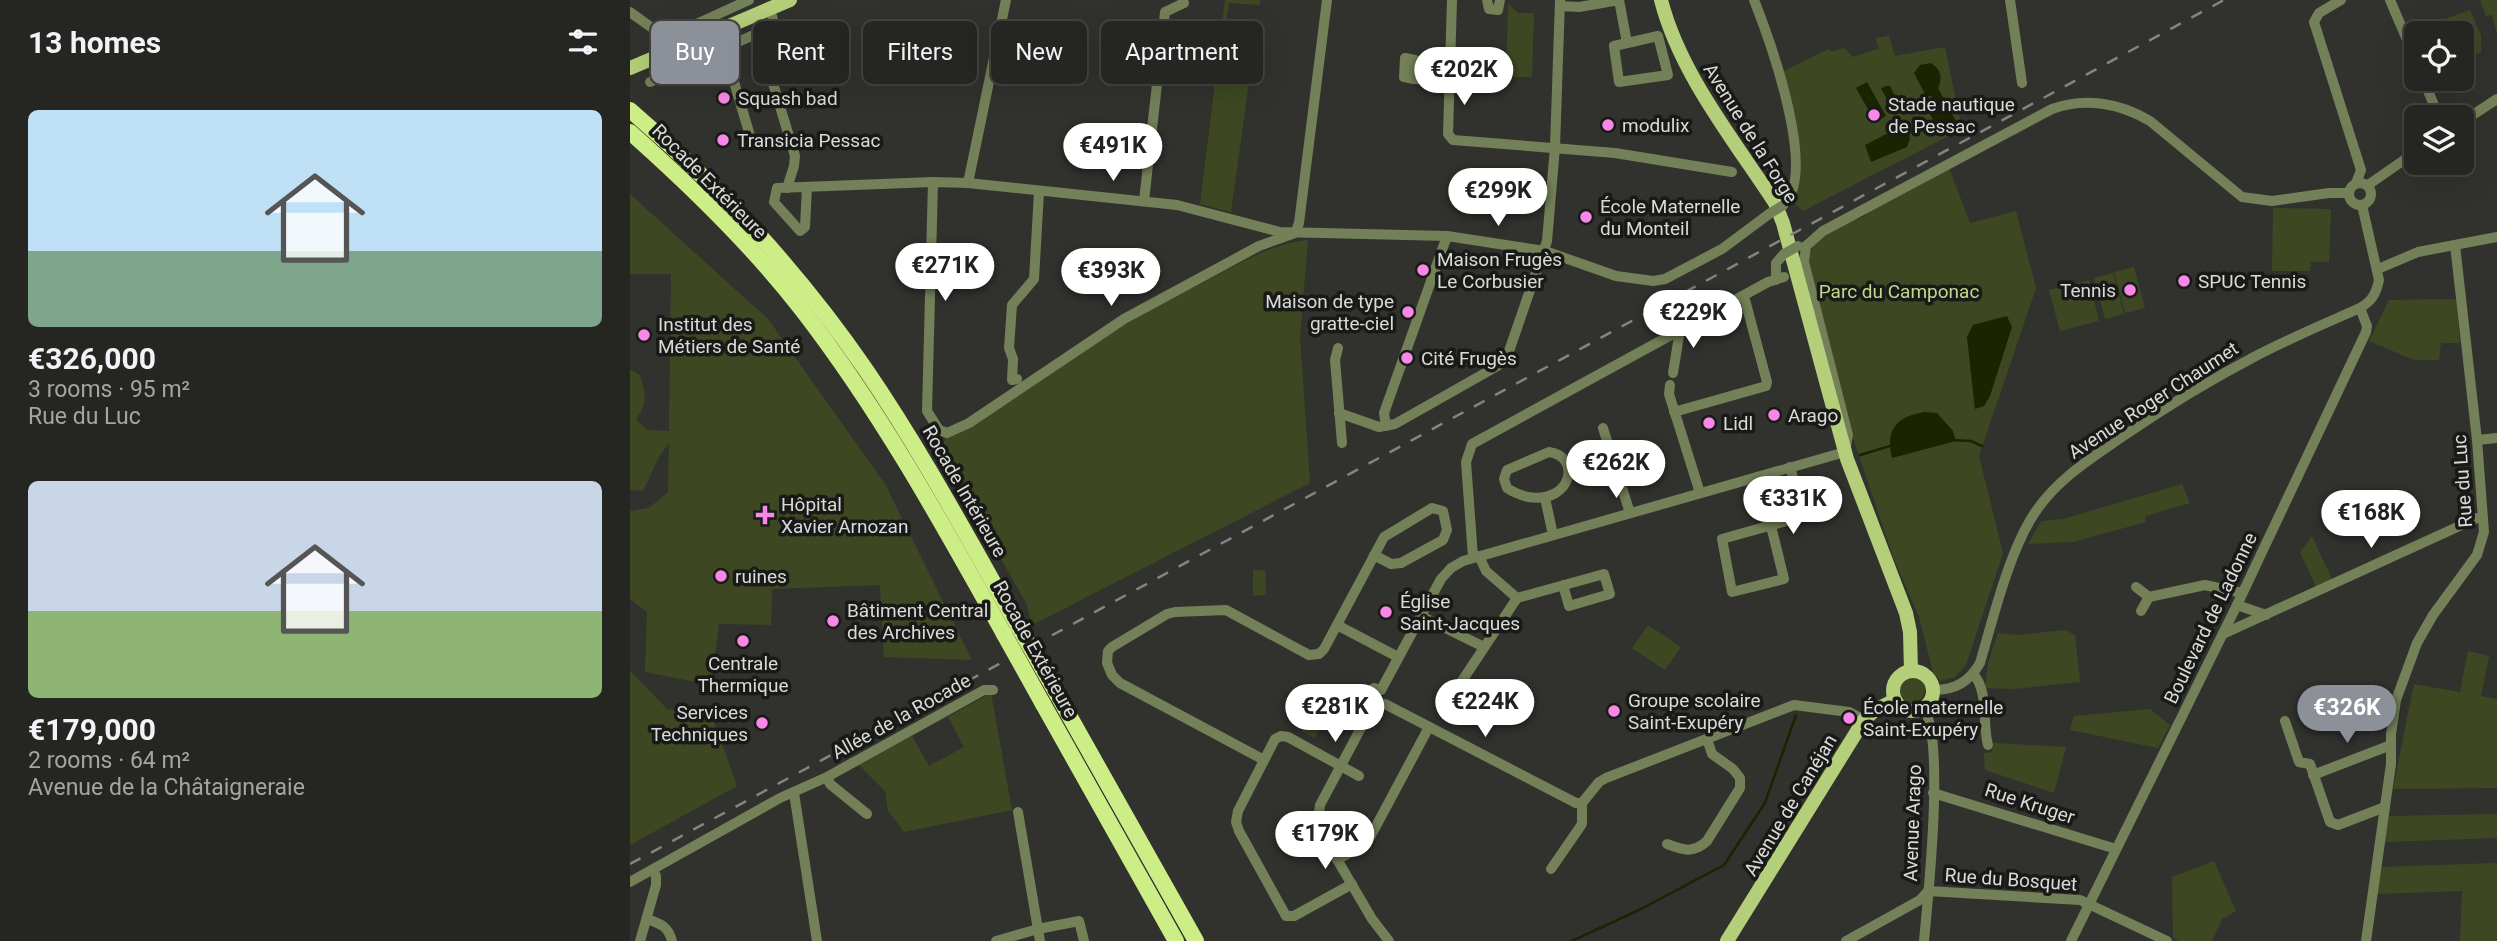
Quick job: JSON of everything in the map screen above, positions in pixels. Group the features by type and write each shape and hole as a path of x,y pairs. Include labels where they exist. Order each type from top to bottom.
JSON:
{"highway":[{"name":"Rocade Intérieure","path":"630,110 699,173 750,225 817,303 866,369 913,442 1011,630 1057,694 1196,941"},
{"name":"Rocade Extérieure","path":"630,132 706,203 754,253 802,309 851,377 1011,630 1043,704 1176,941"}],"main road":[{"path":"630,68 790,0"},
{"name":"Avenue de la Forge","path":"1661,0 1688,69 1780,215 1794,255 1845,452"},
{"path":"1845,452 1906,613 1910,632 1911,671"},
{"path":"1911,671 1924,674 1934,690 1932,699 1924,709 1907,710 1900,706 1893,693 1900,676 1911,671"},
{"name":"Avenue de Canéjan","path":"1727,941 1864,720 1895,699"}],"street":[{"path":"630,12 655,30 670,36 749,0"},
{"path":"968,183 1006,0"},
{"path":"933,182 926,411 939,430 947,433 969,423 1124,319 1259,246 1295,233 1299,223 1326,0"},
{"path":"1452,0 1449,80 1450,137 1453,140 1615,153 1732,172"},
{"path":"1488,0 1489,9 1498,9 1500,0"},
{"path":"1339,413 1379,427 1395,424 1501,365 1507,357 1545,251 1555,147 1560,3 1591,6 1619,0 1628,43"},
{"path":"807,187 804,227 800,231 774,202 777,188 933,182 968,183 1177,205 1280,232 1447,236 1545,251 1616,276 1653,281 1665,279 1722,249 1786,202 1794,185 1794,145 1787,101 1773,50 1754,0"},
{"path":"2010,0 2022,83"},
{"path":"2341,0 2319,13 2314,22 2361,170 2362,184 2371,192 2370,199 2362,205"},
{"path":"2390,0 2404,33"},
{"path":"1144,201 1165,12 1184,3"},
{"path":"739,41 771,27 774,19 770,9"},
{"path":"1658,36 1668,75 1619,82 1614,46 1628,43 1658,36"},
{"path":"1415,79 1449,80"},
{"path":"735,84 751,139"},
{"path":"773,84 795,156 787,188"},
{"path":"2474,114 2497,99"},
{"path":"1517,598 1486,571 1476,556 1466,462 1472,444 1780,278 1776,263 1784,254 2052,109 2081,103 2116,106 2138,114 2242,197 2272,201 2348,193"},
{"path":"2348,193 2351,187 2362,184 2404,159"},
{"path":"1017,379 1012,380 1013,359 1009,348 1012,304 1034,279 1039,192"},
{"path":"2348,193 2352,202 2362,205"},
{"path":"2360,308 2370,302 2377,291 2379,280 2362,205"},
{"path":"1386,426 1384,413 1447,236"},
{"path":"2378,269 2418,252 2497,237"},
{"name":"Rue du Luc","path":"2366,941 2392,764 2396,699 2417,643 2432,615 2477,555 2484,532 2477,440 2455,245"},
{"path":"1381,690 1446,573 1457,564 1476,556 1845,452 1849,435 1802,246"},
{"path":"1674,412 1766,386 1744,296"},
{"name":"Boulevard de Ladonne","path":"2071,941 2223,634 2366,332 2367,326 2360,308"},
{"name":"Avenue Roger Chaumet","path":"1973,674 1980,663 2022,536 2039,506 2060,483 2155,415 2227,372 2278,345 2360,308"},
{"path":"1672,373 1679,336 1677,332"},
{"path":"1338,348 1335,360 1342,443"},
{"path":"1670,385 1669,394 1700,493"},
{"path":"1603,428 1630,513"},
{"path":"2477,440 2497,438"},
{"path":"1544,454 1557,454 1567,465 1568,477 1560,491 1545,498 1511,491 1504,479 1507,470 1544,454"},
{"path":"1771,526 1784,579 1732,592 1722,539 1797,519 1803,514 1790,467"},
{"path":"1545,498 1553,535"},
{"path":"1264,760 1120,683 1109,669 1108,651 1115,643 1167,614 1226,610 1309,655 1319,654 1324,649 1374,555 1387,533 1432,508 1443,511 1447,530 1443,540 1401,563 1391,564 1374,555"},
{"path":"2223,634 2477,518 2483,518"},
{"path":"1456,690 1517,598 1563,585"},
{"path":"2148,597 2205,585 2242,593"},
{"path":"2136,587 2148,597"},
{"path":"2141,611 2148,597"},
{"path":"2237,605 2266,615"},
{"path":"1421,615 1483,648"},
{"path":"1337,625 1398,657"},
{"path":"1934,690 1956,687 1973,674 1981,684 1988,745"},
{"name":"Allée de la Rocade","path":"630,882 780,798 827,777 984,690 993,690"},
{"path":"1371,690 1381,690 1386,696 1385,704 1379,710 1371,709 1365,701 1366,694 1371,690"},
{"path":"1385,704 1570,801 1582,803"},
{"path":"1551,869 1582,824 1582,803 1605,778 1794,705 1849,712 1864,720"},
{"path":"1371,709 1318,813 1321,832 1374,923 1389,941"},
{"name":"Avenue Arago","path":"1924,709 1932,733 1933,793 1924,941"},
{"path":"2285,721 2299,762 2309,764 2330,822 2334,825 2385,807"},
{"path":"1337,860 1367,843 1429,727"},
{"path":"1352,884 1289,917 1284,914 1236,822 1238,811 1275,739 1284,736 1359,776"},
{"path":"1667,844 1686,851 1699,848 1707,841 1740,788 1740,778 1712,754 1707,739"},
{"path":"2313,775 2392,745"},
{"name":"Allée de la Rocade","path":"827,777 830,784 867,814"},
{"path":"794,793 817,941"},
{"name":"Rue Kruger","path":"1933,793 2116,849"},
{"path":"1018,812 1040,941"},
{"path":"640,941 656,885 653,870"},
{"path":"1846,941 1920,900 1928,891"},
{"name":"Rue du Bosquet","path":"1928,891 2080,900 2167,941"},
{"path":"647,919 664,925 669,930 672,941"},
{"path":"996,941 1079,921 1084,941"}],"green space":[{"path":"1225,0 1260,0 1260,5 1229,3 1226,21 1222,21"},
{"path":"2480,0 2497,0 2497,34 2492,15 2486,16"},
{"path":"1508,4 1518,13 1534,13 1532,77 1506,77"},
{"path":"2470,10 2481,35 2481,53 2474,54 2474,21 2439,21"},
{"name":"Stade nautique de Pessac","path":"1889,36 1895,56 1945,47 1962,129 1803,211 1790,199 1794,145 1779,73 1829,49 1831,52 1844,48 1853,57 1876,49 1879,51 1876,38"},
{"path":"1215,84 1249,84 1231,212 1200,204"},
{"name":"Parc du Camponac","path":"1949,168 1970,223 2016,211 2036,288 1979,456 2003,553 1966,665 1955,677 1940,681 1933,672 1919,617 1894,559 1852,435 1808,258 1815,241 1851,220 1864,217 1869,210","holes":["2007,316 1975,409 1967,337 1973,325"]},
{"name":"Hôpital Xavier Arnozan","path":"630,194 768,319 885,484 972,660 884,657 880,585 772,589 771,625 719,624 711,685 645,672 647,612 630,599 630,511 649,508 668,492 669,443 659,457 643,491 630,490 630,369 640,375 645,394 643,408 636,420 648,430 669,431 671,274 630,274"},
{"path":"2273,208 2331,209 2329,262 2311,262 2310,271 2272,271"},
{"path":"1308,240 1300,337 1310,483 1032,625 1027,605 941,451 947,433 1176,296 1258,255 1282,245"},
{"name":"Tennis","path":"2134,267 2145,308 2125,313 2114,272"},
{"name":"Tennis","path":"2113,273 2124,314 2105,319 2094,278"},
{"path":"2089,280 2099,321 2060,331 2049,290"},
{"path":"2456,299 2460,343 2441,343 2439,360 2414,360 2369,341 2389,300"},
{"path":"2182,484 2190,503 2145,516 2146,522 2073,542 2028,544 2041,521 2063,519"},
{"path":"2312,536 2332,579 2316,586 2300,552"},
{"path":"1253,570 1265,570 1266,595 1253,596"},
{"path":"1648,625 1681,647 1665,670 1632,648"},
{"path":"2065,630 2075,635 2080,682 2014,689 1985,688 1988,663 1998,633 2017,635"},
{"path":"2468,651 2489,656 2481,696 2497,699 2497,788 2393,789 2414,684 2460,692"},
{"path":"630,671 667,709 712,716 737,786 630,845"},
{"path":"1911,675 1921,679 1925,689 1921,699 1911,703 1901,699 1897,689 1901,679"},
{"path":"991,693 1012,810 904,832 888,811 885,791 859,765 912,736 929,766 964,747 948,717"},
{"path":"1314,706 1328,713 1315,738 1301,731"},
{"path":"2150,709 2170,725 2158,748 2070,730 2074,716"},
{"path":"1994,743 2066,747 2054,793 1985,770 1984,753 1992,752"},
{"path":"2497,814 2497,838 2384,842 2388,816"},
{"path":"2214,861 2236,911 2222,919 2212,941 2179,941 2173,938 2172,877"},
{"path":"2497,863 2497,941 2460,941 2462,891 2377,894 2380,867"}],"shaded area":[{"path":"1931,63 1939,71 1941,77 1938,88 1956,121 1939,131 1930,114 1939,109 1931,96 1926,96 1914,73 1920,65"},
{"path":"1867,82 1886,116 1875,122 1856,88"},
{"path":"1890,86 1900,107 1893,109 1881,89"},
{"path":"1894,123 1909,131 1907,147 1871,162 1865,145 1890,132"},
{"path":"2007,316 2012,327 1990,396 1984,406 1975,409 1967,337 1973,325"},
{"path":"1924,412 1937,413 1953,431 1956,441 1892,458 1890,440 1895,426 1906,417"}],"waterway":[{"path":"1952,440 1971,441 1982,446"},
{"path":"1860,455 1890,446"},
{"path":"1572,941 1639,910 1724,865 1765,803 1796,715"}],"railway":[{"path":"630,864 2224,0"}],"place":[{"name":"Squash bad","path":"724,98"},
{"name":"Stade nautique de Pessac","path":"1874,115"},
{"name":"modulix","path":"1608,125"},
{"name":"Transicia Pessac","path":"723,140"},
{"name":"École Maternelle du Monteil","path":"1586,217"},
{"name":"Maison Frugès Le Corbusier","path":"1423,270"},
{"name":"SPUC Tennis","path":"2184,281"},
{"name":"Tennis","path":"2130,290"},
{"name":"Maison de type gratte-ciel","path":"1408,312"},
{"name":"Institut des Métiers de Santé","path":"644,335"},
{"name":"Cité Frugès","path":"1407,358"},
{"name":"Arago","path":"1774,415"},
{"name":"Lidl","path":"1709,423"},
{"name":"Hôpital Xavier Arnozan","path":"765,515"},
{"name":"ruines","path":"721,576"},
{"name":"Église Saint-Jacques","path":"1386,612"},
{"name":"Bâtiment Central des Archives","path":"833,621"},
{"name":"Centrale Thermique","path":"743,641"},
{"name":"Groupe scolaire Saint-Exupéry","path":"1614,711"},
{"name":"École maternelle Saint-Exupéry","path":"1849,718"},
{"name":"Services Techniques","path":"762,723"}]}
